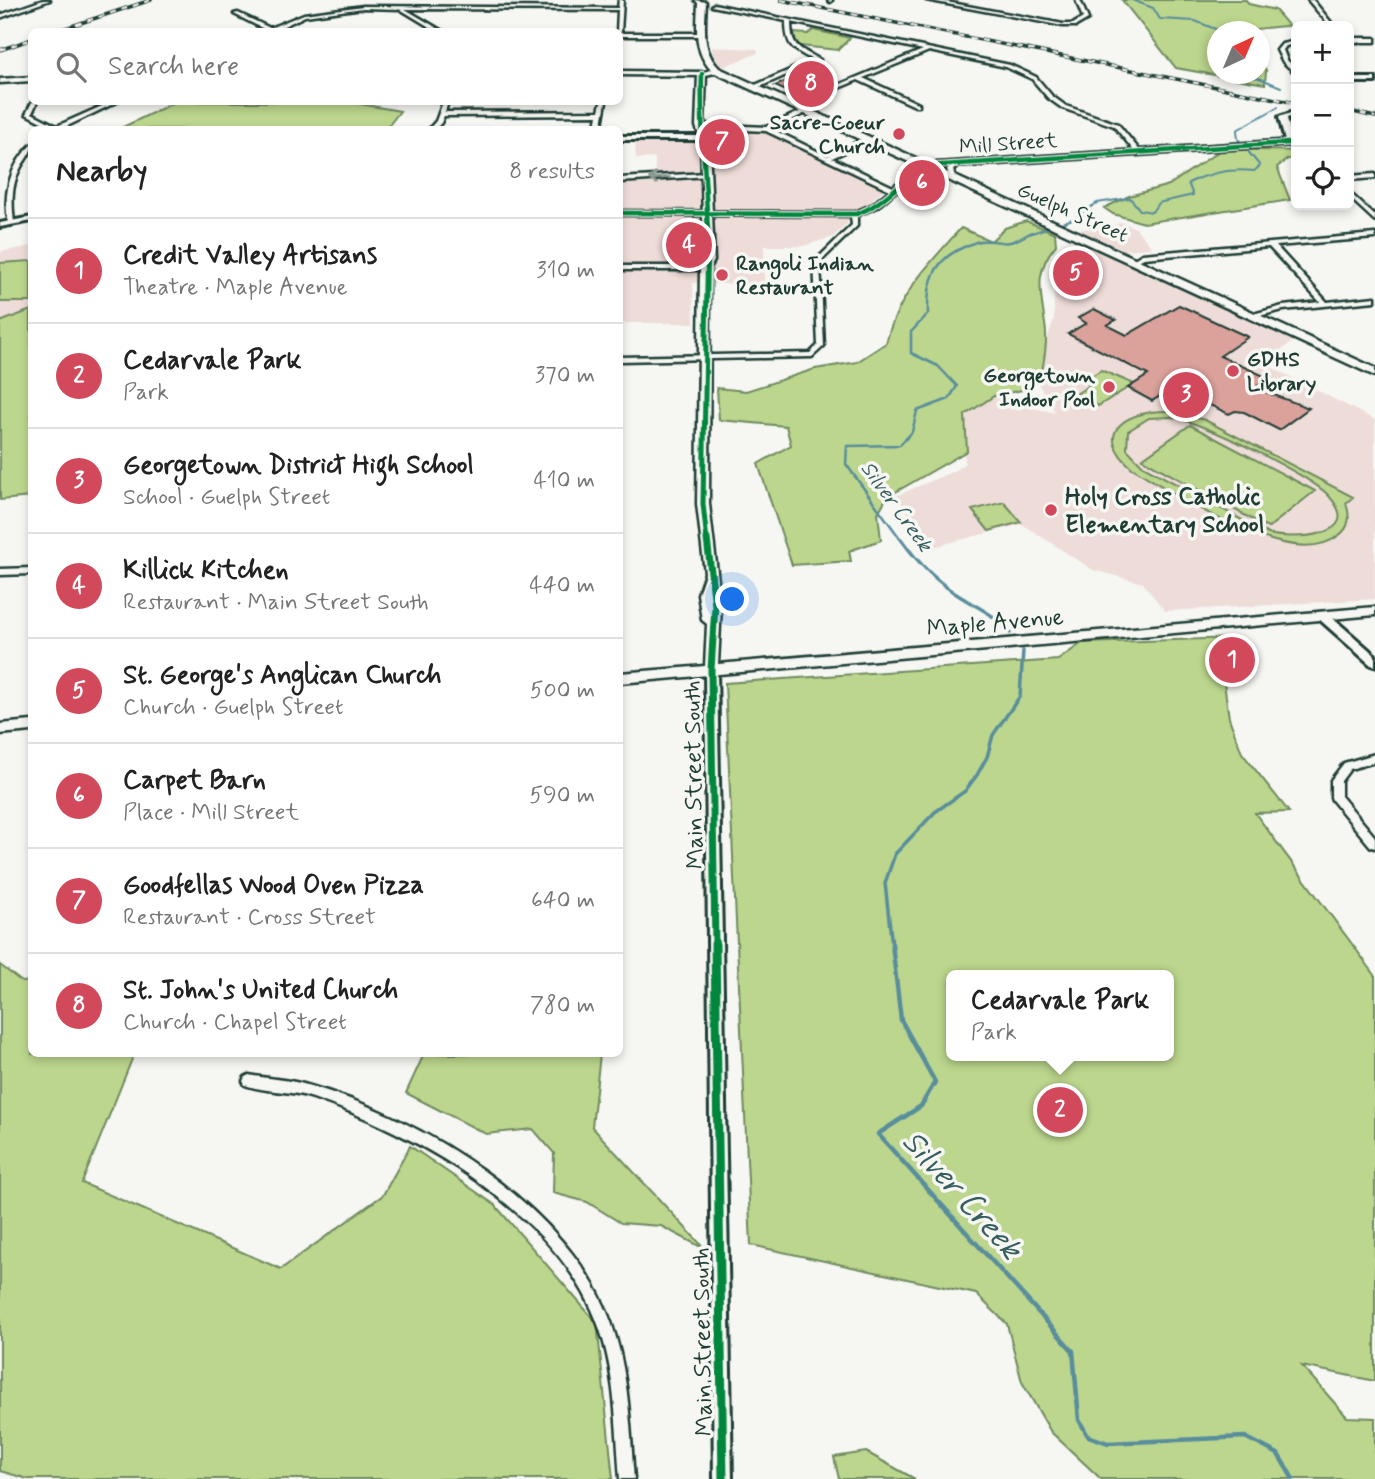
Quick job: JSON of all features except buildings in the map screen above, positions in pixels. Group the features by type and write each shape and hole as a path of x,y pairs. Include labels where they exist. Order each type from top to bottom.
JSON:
{"main road":[{"path":"702,1 703,58 716,70"},
{"path":"702,74 716,70"},
{"name":"Guelph Street","path":"716,70 1375,372"},
{"name":"Main Street South","path":"702,74 700,126 701,138 705,142 703,213 709,261 705,268 703,503 711,571 704,594 714,635 711,670"},
{"name":"Maple Avenue","path":"623,678 1375,611"},
{"path":"0,729 28,726"}],"street":[{"path":"0,17 48,0"},
{"path":"332,0 336,9"},
{"path":"619,28 621,0"},
{"path":"928,0 1074,25 1086,19 1078,0"},
{"path":"1310,0 1328,21"},
{"path":"978,10 986,3"},
{"path":"714,5 1022,71 1064,107 1116,125 1138,152"},
{"path":"402,8 432,28"},
{"path":"275,28 304,15 336,9 620,9"},
{"path":"236,14 262,28"},
{"path":"755,87 817,61 794,48 788,41 788,21"},
{"path":"623,33 702,34"},
{"path":"1354,40 1375,40"},
{"path":"1291,44 1284,45 1280,50 1291,67"},
{"path":"794,105 929,49"},
{"path":"623,73 702,74"},
{"path":"858,78 917,105"},
{"path":"0,81 28,79"},
{"path":"1354,80 1375,80"},
{"path":"33,105 29,114 50,126"},
{"path":"62,126 107,105"},
{"path":"434,126 444,114 446,105"},
{"path":"599,126 603,105"},
{"path":"767,129 806,111"},
{"path":"444,114 602,113"},
{"path":"1291,115 1283,117 1289,143 1294,147"},
{"path":"700,126 767,129 893,189"},
{"path":"623,138 701,138"},
{"path":"827,159 868,139"},
{"name":"Mill Street","path":"854,214 872,207 917,170 927,166 1289,143"},
{"path":"11,223 7,195 9,186 28,153"},
{"path":"952,177 950,169 962,163"},
{"path":"623,180 703,176"},
{"path":"1354,178 1375,176"},
{"path":"1354,199 1375,219"},
{"path":"623,214 854,214 855,225 817,262 822,345 812,355 800,358 623,359"},
{"path":"0,225 28,220"},
{"path":"1134,261 1142,256 1375,236"},
{"path":"1270,244 1325,304"},
{"path":"623,268 705,268"},
{"path":"1255,315 1283,308 1375,299"},
{"path":"0,572 28,571"},
{"path":"1323,616 1375,662"},
{"name":"Main Street South","path":"711,670 723,1479"},
{"path":"1375,758 1347,766 1335,780 1336,797 1375,844"},
{"path":"249,1081 309,1091 383,1117 436,1147 508,1197 547,1236 579,1273 603,1321 617,1367 627,1479"}],"shaded area":[{"path":"712,47 757,49 758,53 722,67 713,60"},
{"path":"709,123 765,124 889,184 833,237 803,246 764,246 764,285 693,283 694,323 623,323 623,184 655,181 655,158 636,159 635,141 709,142"},
{"path":"1121,222 1136,228 1152,248 1123,250 1077,229 1110,228"},
{"path":"28,247 28,311 0,322 0,252"},
{"path":"1093,247 1295,340 1263,363 1375,420 1375,599 1165,611 1143,583 1093,570 1022,524 933,547 896,496 954,471 965,463 963,420 984,396 1004,393 1033,408 1056,413 1034,377 1054,319 1054,281 1064,261"}],"green space":[{"path":"1122,0 1246,0 1249,4 1275,10 1289,26 1270,28 1270,21 1207,21 1207,74 1176,68"},
{"path":"813,30 850,38 838,50 800,46 795,41 794,33 808,34"},
{"path":"169,105 366,105 400,111 388,126 125,126"},
{"path":"1222,149 1291,151 1291,159 1277,167 1290,200 1144,223 1113,214 1104,208 1129,196 1169,185"},
{"path":"1026,221 1055,233 1056,245 1044,264 1040,283 1046,337 1040,379 1022,390 994,396 965,415 967,451 887,497 878,513 881,540 849,551 851,561 792,565 758,464 791,445 786,426 719,420 717,388 746,391 815,369 857,362 886,343 906,295 961,228 991,241 1005,228"},
{"path":"28,261 28,302 0,302 0,263"},
{"path":"28,311 28,497 0,500 0,322"},
{"name":"Georgetown Indoor Pool","path":"1101,370 1134,384 1098,406 1076,394 1090,385 1083,381"},
{"path":"1169,411 1205,420 1353,497 1346,503 1349,517 1345,529 1338,536 1317,545 1292,545 1263,538 1234,526 1176,495 1132,468 1120,455 1114,443 1115,433 1120,425 1140,414","holes":["1171,417 1185,420 1254,450 1318,487 1329,496 1338,510 1339,521 1333,528 1308,536 1268,534 1143,466 1127,449 1128,431 1149,418"]},
{"path":"1190,425 1315,491 1268,528 1142,459"},
{"path":"1004,502 1021,522 989,531 972,510"},
{"path":"1236,638 1222,669 1229,718 1242,753 1289,812 1255,813 1375,975 1375,1381 1302,1366 1347,1417 1375,1418 1375,1479 1101,1479 1051,1432 1022,1382 1007,1324 976,1294 751,1245 725,683 1058,660 1082,643"},
{"path":"0,965 22,982 28,981 28,1057 133,1057 82,1183 281,1269 383,1195 410,1146 495,1205 597,1323 613,1479 28,1479 0,1471"},
{"path":"423,1057 600,1057 592,1127 705,1249 661,1226 621,1223 587,1202 553,1193 554,1153 533,1129 486,1134 406,1093"},
{"path":"866,1452 915,1479 839,1479 834,1457"}],"waterway":[{"name":"Silver Creek","path":"1132,0 1153,8 1160,19 1195,21 1207,26"},
{"name":"Silver Creek","path":"1270,82 1281,87"},
{"name":"Silver Creek","path":"1029,234 1073,219 1097,203 1130,198 1140,210 1152,212 1158,203 1193,195 1188,183 1196,179 1228,171 1254,171 1260,166 1238,139 1237,130 1278,107"},
{"name":"Silver Creek","path":"902,541 846,464 847,446 900,445 912,432 917,411 949,399 957,386 938,366 911,353 911,332 928,314 931,283 945,259 954,252 980,241 1005,243 1032,232"},
{"name":"Silver Creek","path":"901,539 936,578 993,617 1010,633"},
{"name":"Silver Creek","path":"892,946 885,883 895,854 935,812 965,791 977,775 987,757 993,735 1020,696 1023,651"},
{"name":"Silver Creek","path":"892,944 901,1020 935,1082 921,1106 878,1134 1073,1351 1079,1420 1088,1436 1108,1443 1245,1437 1278,1454 1293,1479"}],"railway":[{"path":"65,28 151,0"},
{"path":"781,0 1291,102"},
{"path":"0,50 28,40"},
{"path":"1354,112 1375,117"}],"cycle path":[{"path":"702,74 700,126 705,142 709,261 705,268 703,504 715,606 711,670 723,1479"},
{"path":"623,213 856,214 884,199 908,177 927,166 1289,143"}],"place":[{"name":"St. John's United Church","path":"811,84"},
{"name":"Sacre-Coeur Church","path":"899,134"},
{"name":"Goodfellas Wood Oven Pizza","path":"722,142"},
{"name":"Carpet Barn","path":"922,183"},
{"name":"Killick Kitchen","path":"689,245"},
{"name":"St. George's Anglican Church","path":"1076,273"},
{"name":"Rangoli Indian Restaurant","path":"722,275"},
{"name":"GDHS Library","path":"1233,371"},
{"name":"Georgetown Indoor Pool","path":"1109,387"},
{"name":"Georgetown District High School","path":"1186,395"},
{"name":"Holy Cross Catholic Elementary School","path":"1051,510"},
{"name":"Credit Valley Artisans","path":"1232,660"},
{"name":"Cedarvale Park","path":"1060,1110"}]}
